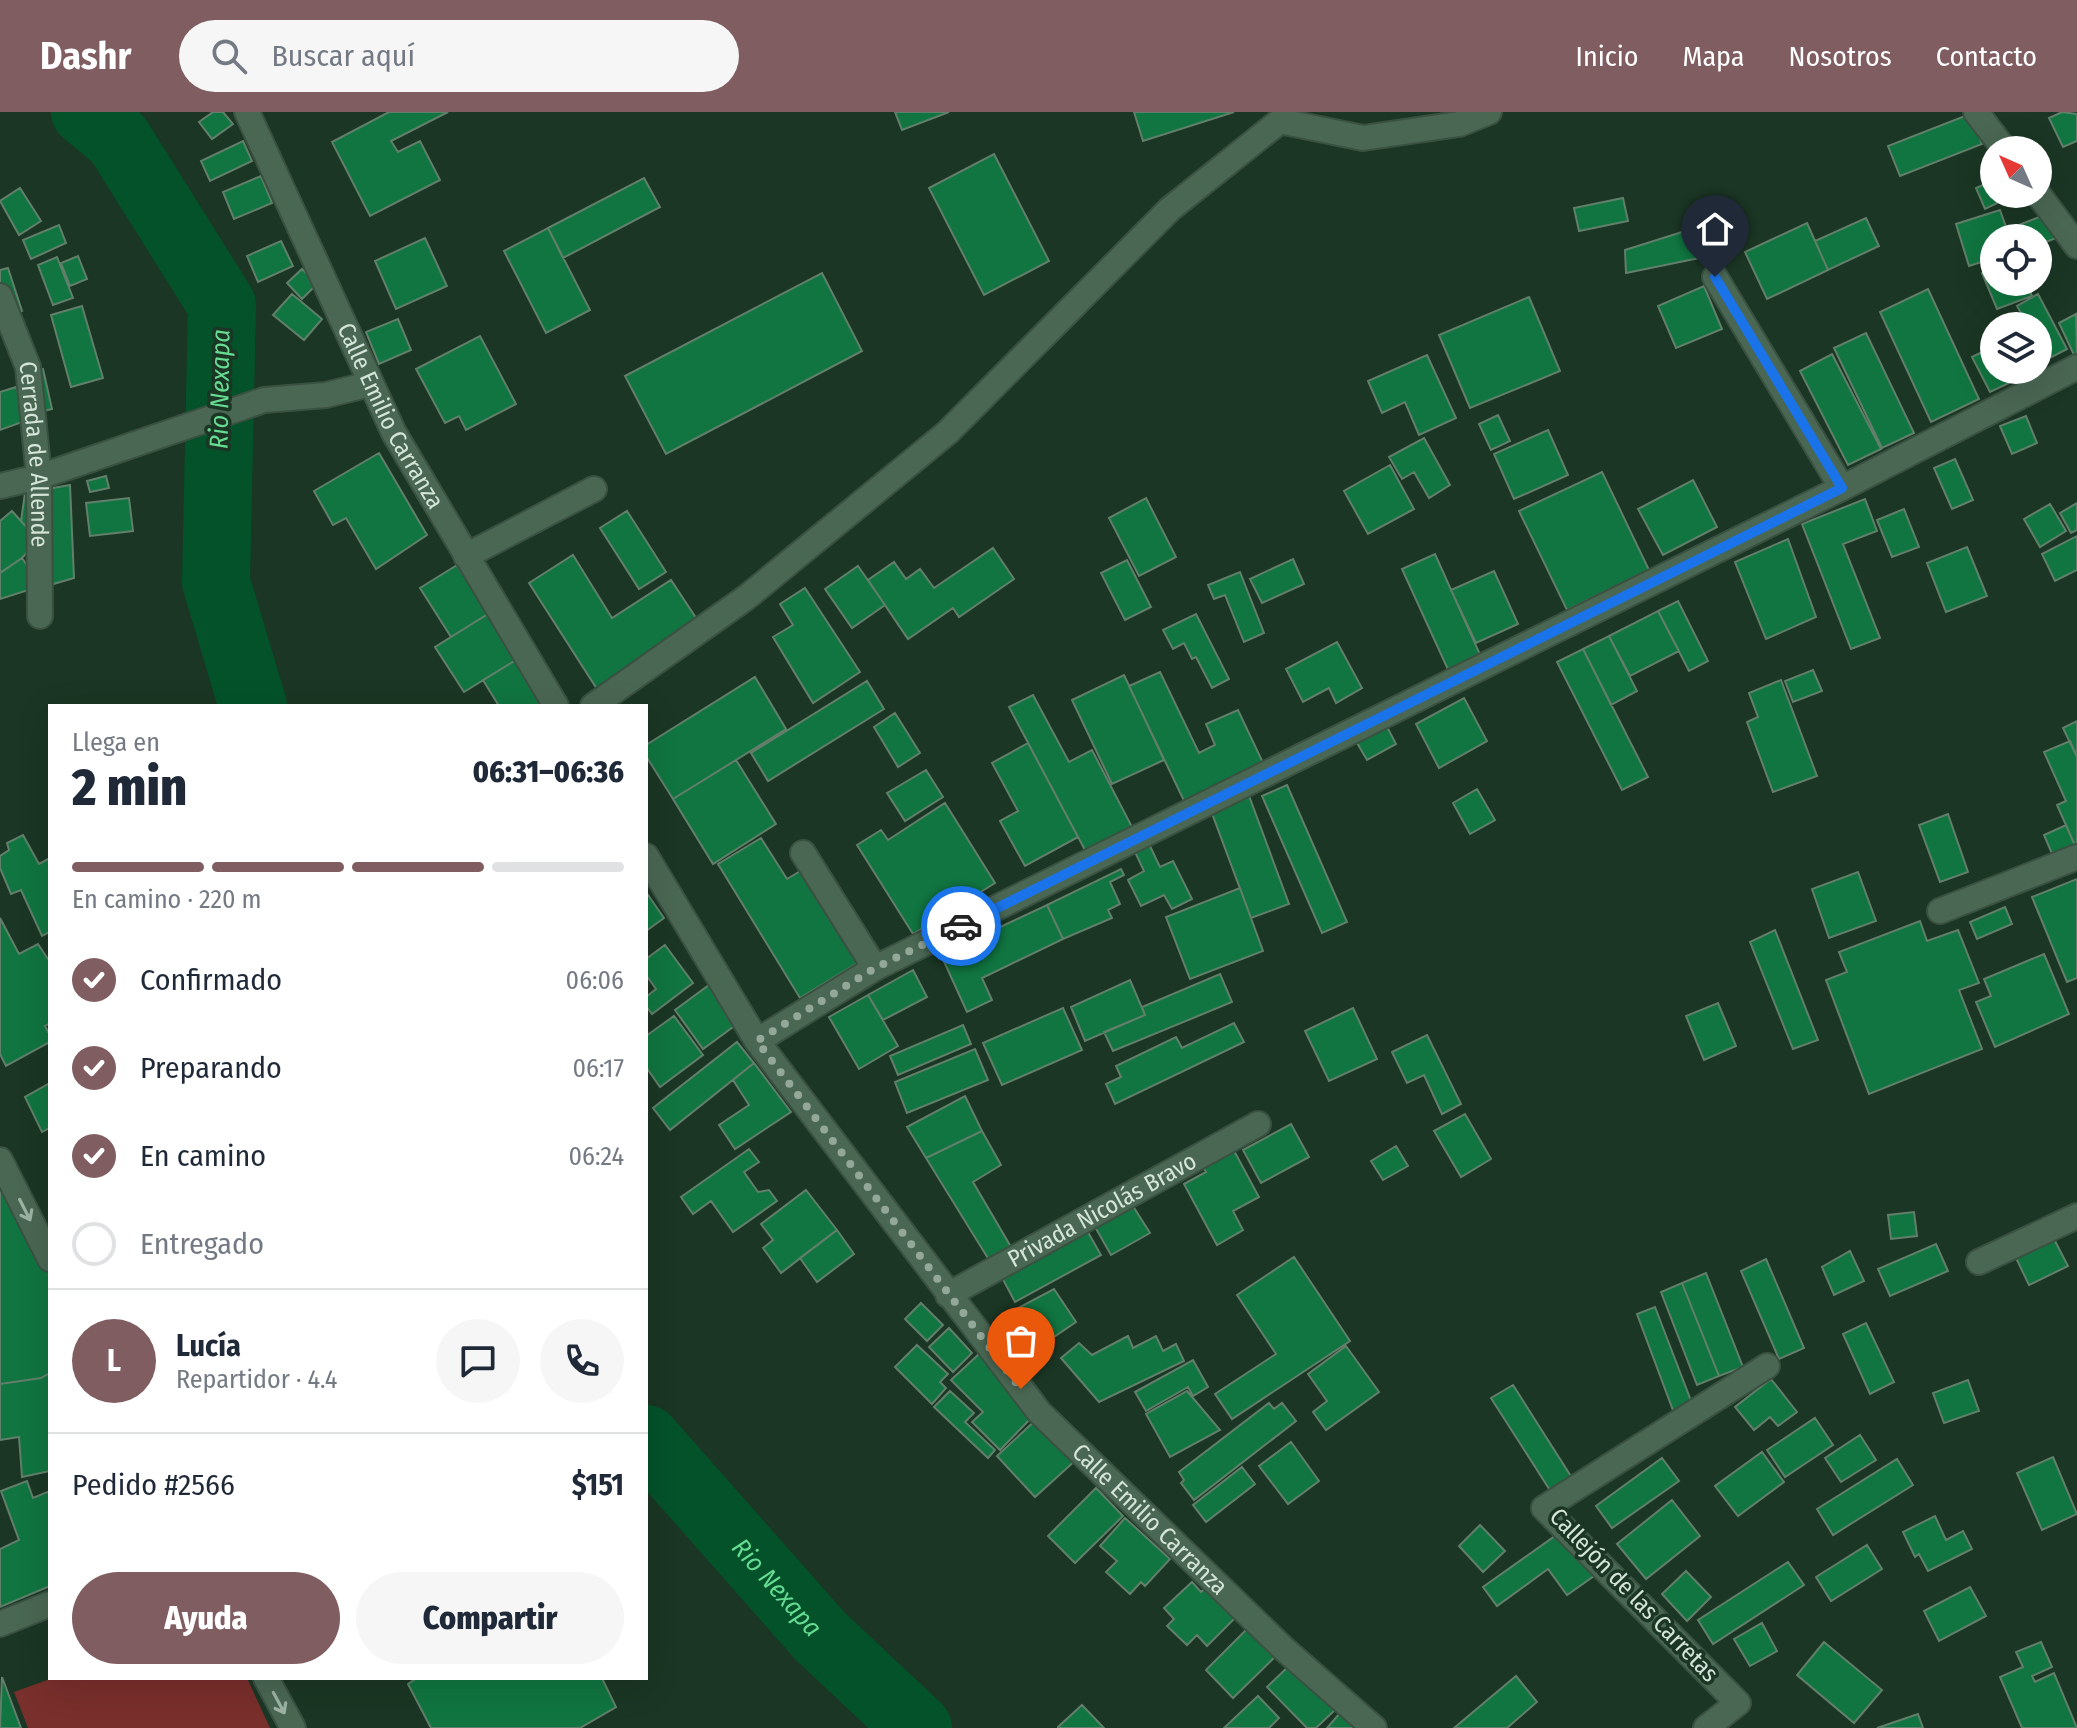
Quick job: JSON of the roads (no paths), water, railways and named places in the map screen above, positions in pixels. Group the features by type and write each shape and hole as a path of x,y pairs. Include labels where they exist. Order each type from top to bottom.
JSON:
{"street":[{"name":"Calle Emilio Carranza","path":"247,112 394,433 555,704"},
{"path":"596,704 747,597 948,432 1170,209 1281,116 1363,138 1459,124 1489,112"},
{"path":"1976,112 1994,136"},
{"path":"2048,208 2077,246"},
{"path":"1715,277 1842,488"},
{"name":"Cerrada de Allende","path":"0,296 28,367 39,477 40,616"},
{"path":"757,1041 875,968 1842,488 2077,367"},
{"path":"0,486 39,477 264,400 326,395 370,384"},
{"path":"466,556 594,489"},
{"path":"803,853 875,968"},
{"path":"1940,911 2077,857"},
{"name":"Calle Emilio Carranza","path":"648,859 757,1041 1039,1412 1284,1649 1374,1728"},
{"name":"Privada Nicolás Bravo","path":"948,1295 1258,1124"},
{"path":"0,1160 48,1255"},
{"path":"1979,1262 2077,1216"},
{"name":"Callejón de las Carretas","path":"1706,1728 1738,1703 1544,1508 1767,1366"},
{"path":"0,1624 48,1605"},
{"path":"267,1680 293,1728"}],"waterway":[{"name":"Rio Nexapa","path":"85,112 118,139 222,305 216,582 252,704"},
{"name":"Rio Nexapa","path":"648,1441 820,1636 918,1728"}]}
